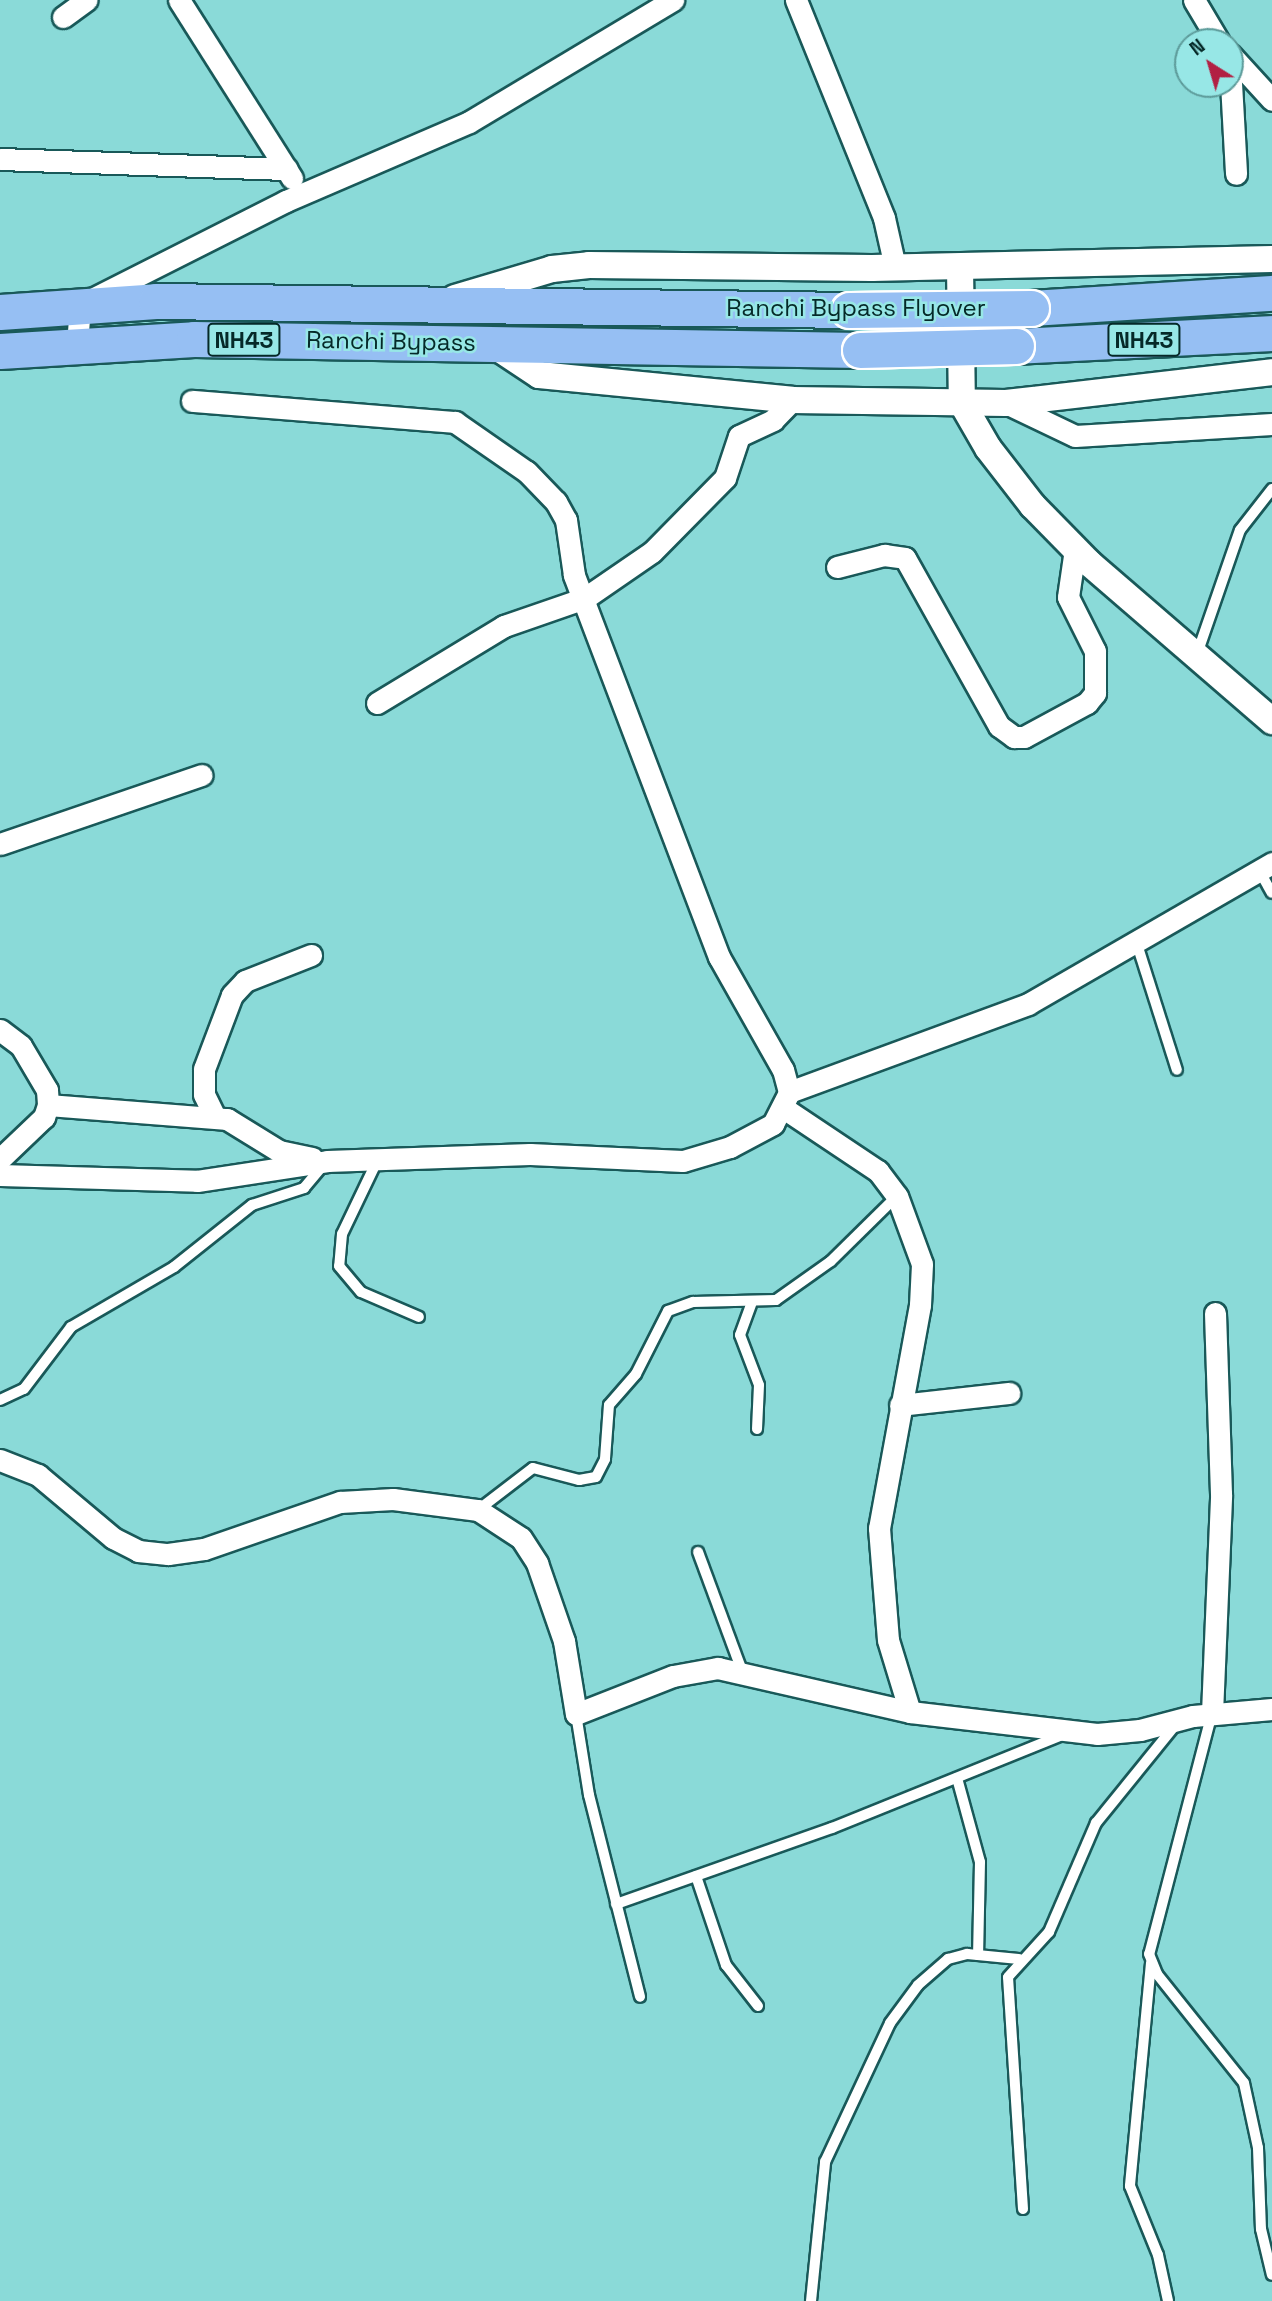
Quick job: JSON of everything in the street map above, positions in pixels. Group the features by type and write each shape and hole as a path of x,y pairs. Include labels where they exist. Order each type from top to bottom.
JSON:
{"highway":[{"name":"Ranchi Bypass Flyover","path":"440,302 849,310 1031,308 1272,293"},
{"name":"Ranchi Bypass","path":"0,312 79,305 440,302"},
{"name":"Ranchi Bypass Flyover","path":"489,342 860,350 1016,346 1272,333"},
{"name":"Ranchi Bypass","path":"0,351 194,339 489,342"}],"street":[{"path":"62,17 86,0"},
{"path":"179,0 302,194"},
{"path":"76,345 79,305 302,194 469,122 673,0"},
{"path":"796,0 884,218 894,267"},
{"path":"1194,0 1211,28"},
{"path":"1244,69 1272,100"},
{"path":"1232,98 1236,174"},
{"path":"0,159 287,169"},
{"path":"440,302 552,269 589,265 960,267 1272,259"},
{"path":"960,267 962,403 1003,469 1075,549 1272,722"},
{"path":"489,342 539,375 792,400 1006,403 1272,372"},
{"path":"377,703 504,626 585,598 662,545 729,471 739,436 774,420 792,400"},
{"path":"192,401 431,416 467,427 527,472 556,502 566,520 570,561 719,957 783,1070 787,1100 865,1158 897,1196 918,1246 923,1284 879,1528 888,1640 910,1712"},
{"path":"1006,403 1075,436 1272,424"},
{"path":"837,567 884,555 905,558 999,726 1014,737 1024,737 1087,703 1095,694 1095,651 1068,597 1075,549"},
{"path":"0,844 201,775"},
{"path":"0,1175 197,1181 327,1161 530,1154 683,1161 752,1137 787,1100 1028,1004 1266,867"},
{"path":"215,1117 204,1094 204,1069 232,995 245,981 311,955"},
{"path":"0,1031 21,1046 47,1090 48,1105 44,1117 0,1159"},
{"path":"48,1105 215,1117 241,1125 279,1151 327,1161"},
{"path":"1212,1713 1222,1494 1215,1313"},
{"path":"900,1405 1009,1393"},
{"path":"0,1460 38,1475 113,1538 138,1550 168,1554 204,1549 340,1502 393,1499 478,1510 521,1538 537,1563 564,1641 576,1714 673,1676 718,1668 742,1671 910,1712 1072,1731 1119,1734 1181,1718 1272,1709"}],"lane":[{"path":"1197,654 1240,530 1272,489"},
{"path":"1266,867 1272,893"},
{"path":"1136,941 1177,1070"},
{"path":"378,1159 342,1234 339,1266 361,1292 419,1317"},
{"path":"0,1400 24,1389 71,1327 174,1267 252,1205 304,1188 327,1161"},
{"path":"478,1510 533,1468 579,1480 596,1477 605,1458 609,1405 636,1374 658,1320 681,1304 776,1300 801,1285 897,1196"},
{"path":"752,1302 740,1335 760,1385 757,1429"},
{"path":"698,1552 742,1671"},
{"path":"1168,2301 1161,2264 1130,2186 1151,1964 1149,1944 1212,1713"},
{"path":"576,1714 616,1904 640,1997"},
{"path":"1023,2209 1007,1987 1019,1959 1049,1932 1096,1823 1181,1718"},
{"path":"616,1904 957,1778 1072,1731"},
{"path":"957,1778 981,1862 978,1955"},
{"path":"696,1876 726,1965 758,2006"},
{"path":"811,2301 821,2178 880,2043 902,2006 937,1967 958,1955 1019,1959"},
{"path":"1151,1964 1244,2083 1258,2148 1261,2229 1272,2275"}]}
